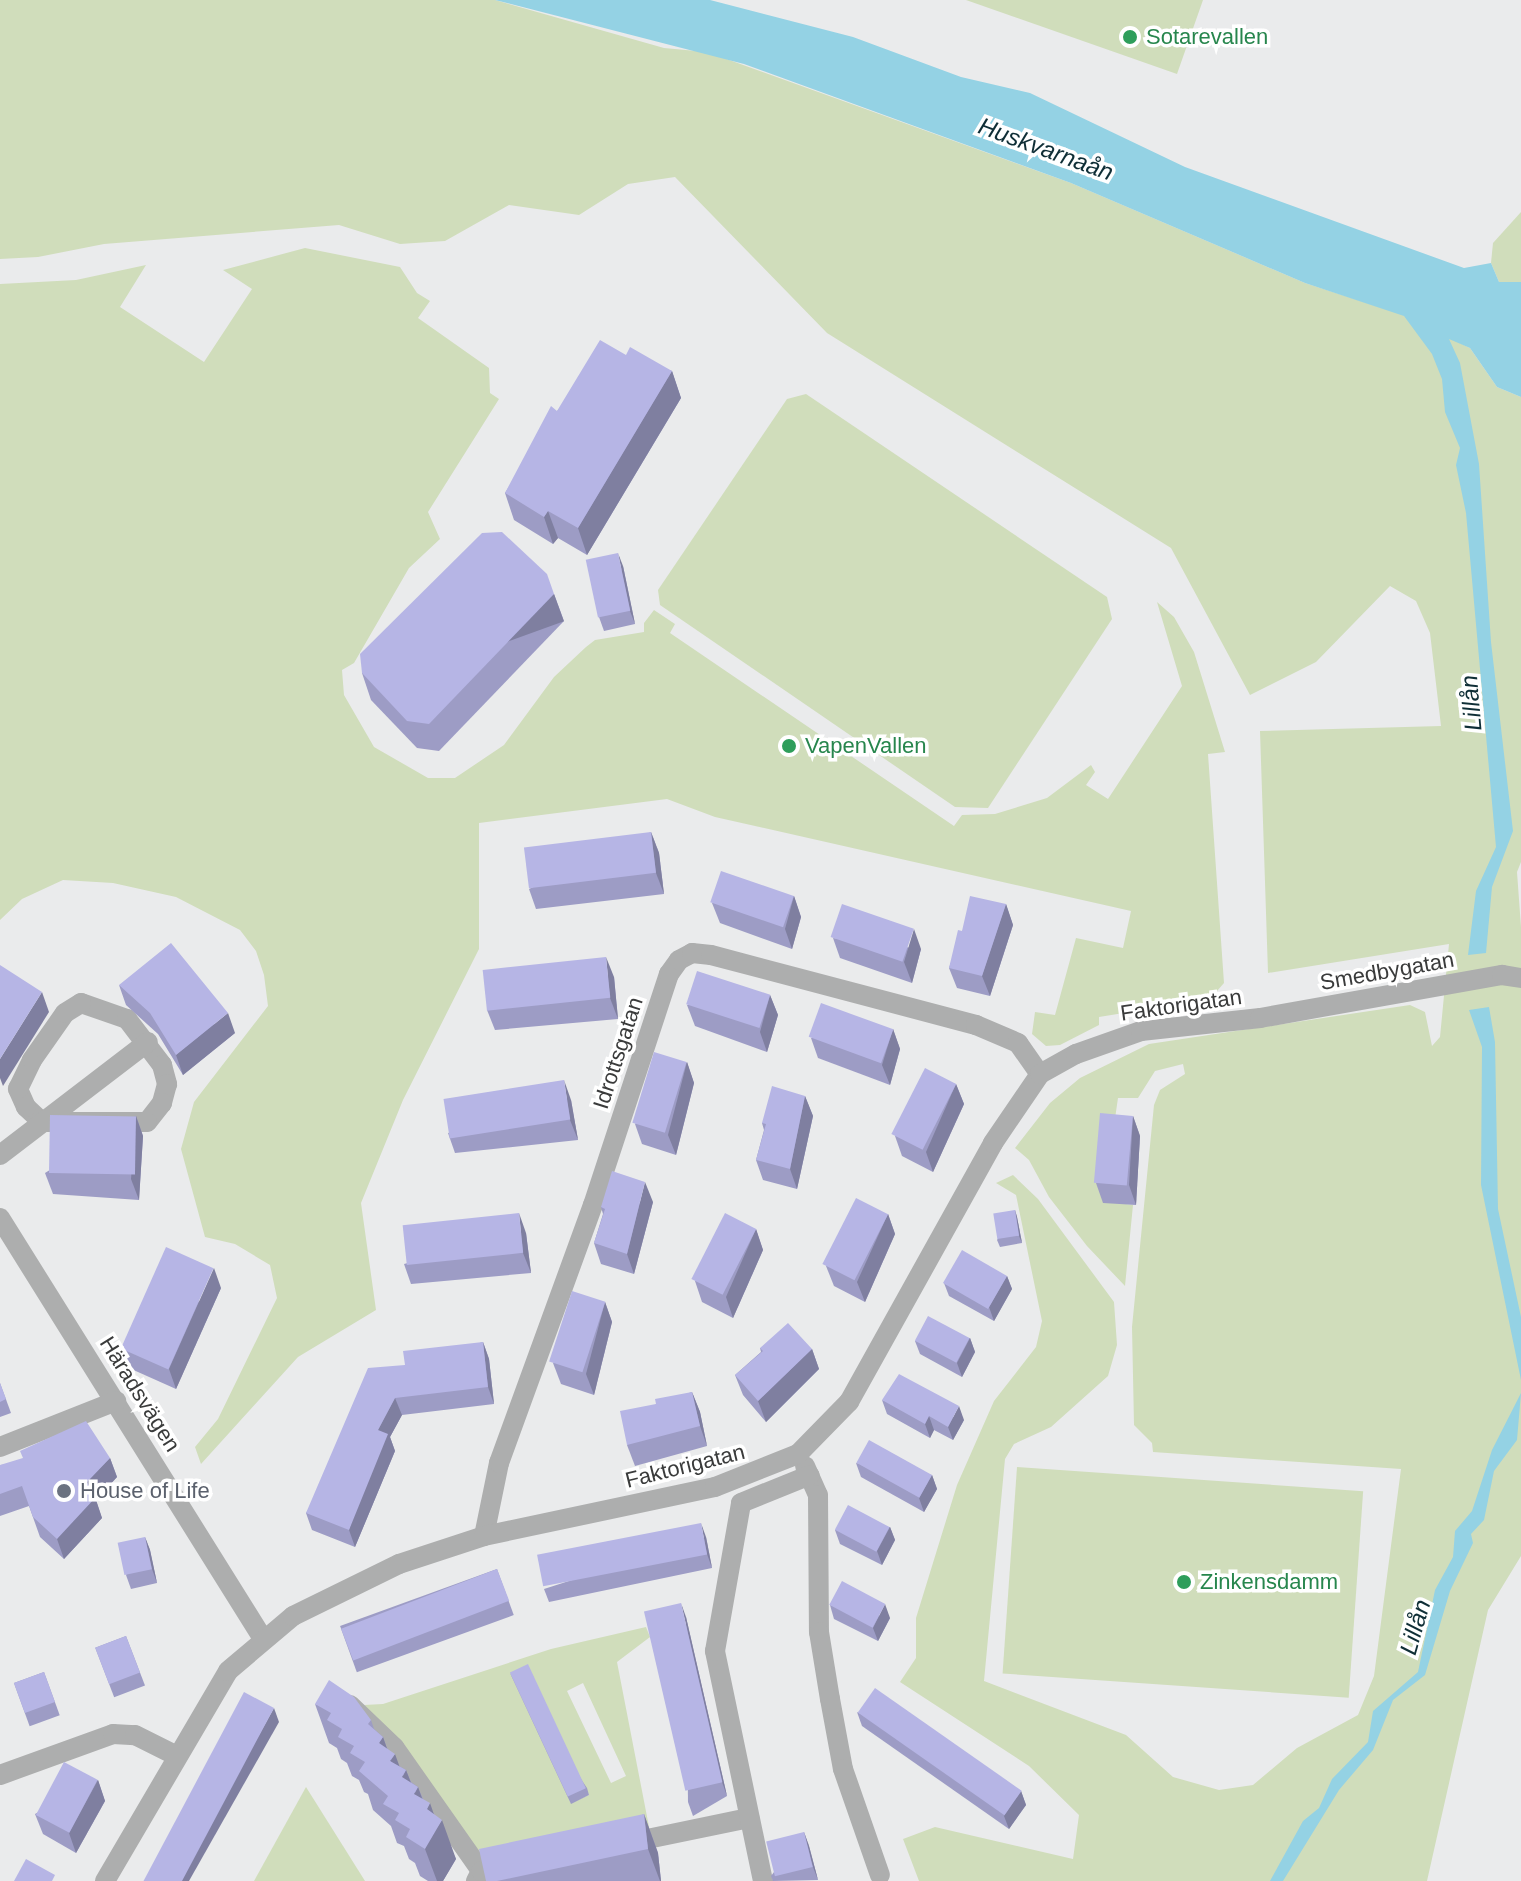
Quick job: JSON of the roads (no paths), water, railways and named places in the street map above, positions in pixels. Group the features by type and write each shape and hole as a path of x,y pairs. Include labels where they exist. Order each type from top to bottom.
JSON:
{"street":[{"name":"Idrottsgatan","path":"484,1536 499,1463 593,1205 669,974 679,960 692,953 711,955 976,1025 1018,1043 1040,1074"},
{"name":"Smedbygatan","path":"1260,1018 1502,975 1521,978"},
{"path":"81,1003 99,1006 127,1019 148,1042 162,1065 167,1084 162,1103 147,1122 42,1122 26,1107 18,1089 42,1042 65,1013 81,1003"},
{"name":"Faktorigatan","path":"105,1881 228,1671 262,1638 363,1579 484,1536 715,1487 798,1454 849,1402 993,1143 1040,1074 1076,1054 1141,1031 1260,1018"},
{"path":"0,1155 148,1042"},
{"name":"Häradsvägen","path":"0,1218 262,1638"},
{"path":"0,1447 116,1401"},
{"path":"798,1454 818,1495 819,1632 843,1769 880,1875"},
{"path":"763,1881 715,1651 741,1503 810,1475"},
{"path":"339,1700 377,1726 478,1876 525,1863"},
{"path":"0,1775 113,1734 135,1735 177,1756"},
{"path":"613,1846 749,1818"}],"water":[{"name":"Huskvarnaån","path":"495,0 710,0 853,37 961,77 1030,93 1185,167 1464,268 1491,263 1499,282 1521,282 1521,397 1497,387 1470,348 1449,339 1460,363 1479,464 1491,642 1513,831 1492,887 1486,953 1468,955 1476,891 1496,847 1466,513 1456,465 1460,448 1445,412 1442,379 1432,354 1404,316 1305,283 1071,183 744,64"},
{"path":"1489,1007 1495,1042 1498,1209 1521,1317 1521,1380 1481,1185 1482,1047 1469,1010"},
{"path":"1521,1393 1517,1440 1494,1471 1484,1520 1471,1534 1473,1543 1450,1591 1425,1675 1393,1700 1373,1750 1339,1790 1283,1881 1270,1881 1303,1821 1319,1808 1332,1779 1368,1742 1373,1711 1418,1672 1435,1590 1453,1557 1455,1531 1472,1511 1492,1450"}],"place":[{"name":"Sotarevallen","path":"1130,37"},
{"name":"VapenVallen","path":"789,746"},
{"name":"House of Life","path":"64,1491"},
{"name":"Zinkensdamm","path":"1184,1582"}],"water label":[{"name":"Lillån","path":"1471,703"},
{"name":"Lillån","path":"1415,1627"}]}
